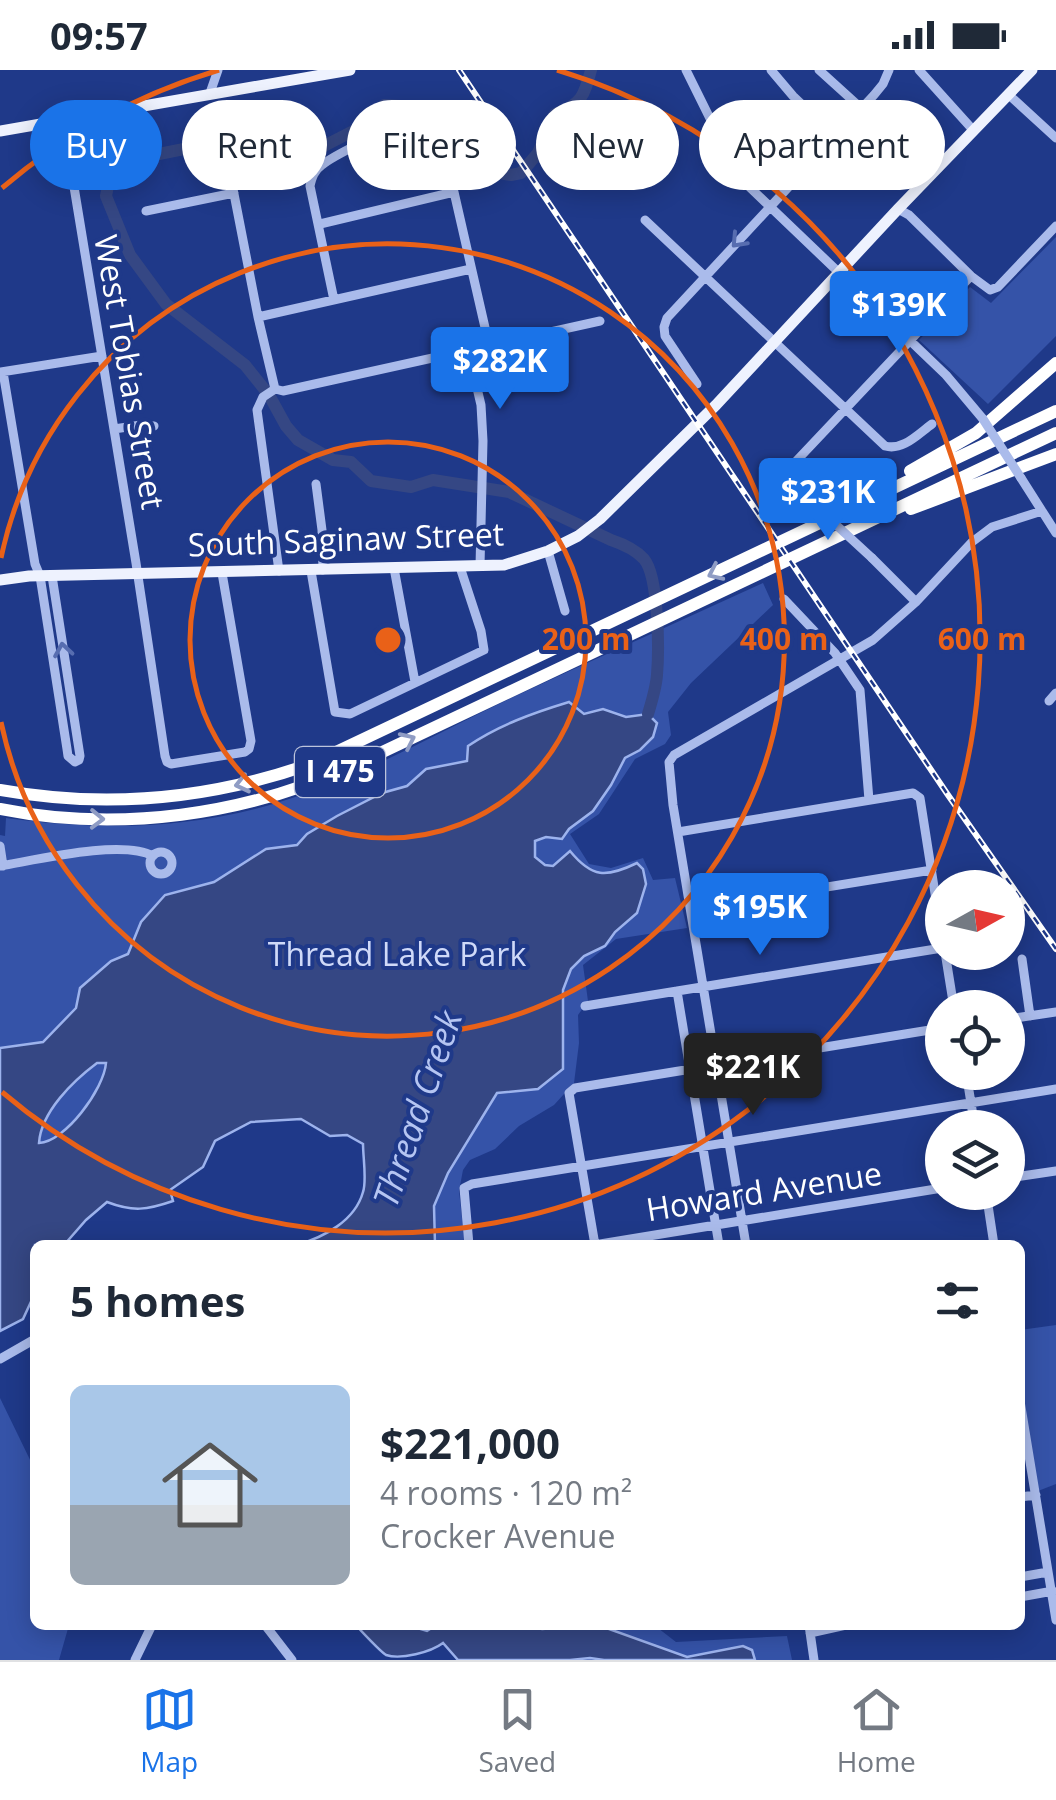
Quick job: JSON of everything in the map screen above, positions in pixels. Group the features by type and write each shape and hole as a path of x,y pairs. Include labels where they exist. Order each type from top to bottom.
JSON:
{"highway":[{"path":"819,524 976,433 1056,363"},
{"name":"I 475","path":"0,790 73,799 142,799 214,790 269,777 336,754 1056,411"},
{"name":"I 475","path":"0,809 80,818 138,818 196,812 274,796 315,782 1056,432"},
{"path":"820,544 1056,454"}],"main road":[{"path":"162,102 350,70"},
{"name":"South Saginaw Street","path":"0,580 480,566 518,562 548,552 600,519 706,416 1032,70"},
{"path":"0,131 30,126"}],"street":[{"path":"210,93 218,70"},
{"path":"687,70 737,174 957,387 983,419 1056,533"},
{"path":"771,70 797,100"},
{"path":"819,70 852,100"},
{"path":"882,86 889,70"},
{"path":"869,100 897,70"},
{"path":"920,70 974,130"},
{"path":"1009,95 1056,138"},
{"path":"334,300 310,186 323,164 388,130 399,131 443,157 489,345"},
{"name":"West Tobias Street","path":"74,190 164,756 171,764 244,752 251,742 222,573"},
{"path":"233,190 275,390"},
{"path":"697,384 663,330 670,315 785,190"},
{"path":"318,218 454,192"},
{"path":"146,211 234,193"},
{"path":"898,209 990,290 998,287 1056,226"},
{"path":"645,220 885,446 902,446 932,424"},
{"path":"258,317 471,268"},
{"path":"916,602 784,474 971,276"},
{"path":"280,571 259,421 258,404 263,397 275,390 283,392 600,321"},
{"path":"468,350 480,405 480,566"},
{"path":"46,576 56,681 68,756 75,762 80,756 67,680 46,576 35,564 2,372 102,356"},
{"path":"114,429 154,426"},
{"path":"316,484 322,530 317,570 335,712 350,714 484,650 460,567"},
{"path":"745,1240 669,762 873,640 985,531 1042,510"},
{"path":"548,552 565,612"},
{"path":"394,568 415,682"},
{"path":"784,599 860,690 869,800"},
{"path":"56,681 67,680"},
{"path":"678,832 913,793 920,798 932,870"},
{"path":"0,846 2,866 102,851 127,850 153,856"},
{"path":"691,909 925,871"},
{"path":"584,1006 925,953"},
{"path":"1024,970 1030,1016"},
{"path":"677,991 717,1240"},
{"path":"1025,1017 1056,1012"},
{"path":"594,1240 569,1093 575,1088 925,1031"},
{"path":"468,1240 464,1188 472,1184 1056,1089"},
{"path":"969,1090 972,1110"},
{"path":"1025,1175 1056,1170"},
{"name":"Howard Avenue","path":"627,1240 925,1191"},
{"path":"989,1210 993,1240"},
{"path":"0,1358 30,1342"},
{"path":"1025,1438 1056,1620"},
{"path":"1025,1496 1036,1495"},
{"path":"1025,1576 1048,1572"},
{"path":"1025,1596 1054,1591"},
{"path":"135,1660 150,1630"},
{"path":"269,1630 291,1660"},
{"path":"809,1630 814,1660"}],"green space":[{"path":"1056,237 1056,336 988,404 919,340 970,287 991,303"},
{"name":"Thread Lake Park","path":"763,583 773,605 691,683 668,712 671,735 665,744 635,759 599,814 570,834 589,864 611,868 643,858 653,880 675,878 687,928 616,939 583,965 588,1001 578,1015 574,1083 554,1105 519,1126 495,1149 470,1160 463,1170 459,1191 464,1240 310,1240 337,1226 359,1202 365,1181 363,1144 347,1135 330,1136 301,1119 251,1122 215,1141 203,1167 170,1190 173,1201 140,1209 107,1202 68,1240 30,1240 30,1304 23,1319 0,1331 0,835 5,836 6,818 121,826 232,814 307,793 358,773"},
{"path":"1056,1325 1056,1484 1038,1491 1025,1414 1025,1329"},
{"path":"0,1398 30,1460 30,1630 68,1630 59,1660 0,1660"},
{"path":"361,1630 660,1630 676,1642 787,1636 792,1660 458,1660 443,1643 416,1655 384,1653"}],"water":[{"name":"Thread Lake Park","path":"569,702 584,714 603,709 626,717 648,714 657,723 653,737 625,758 593,811 562,839 546,837 535,841 535,857 545,865 553,866 570,851 585,866 600,873 637,863 643,869 646,884 637,913 605,946 584,956 571,969 563,990 563,1069 538,1089 497,1093 448,1173 434,1206 435,1240 310,1240 346,1219 359,1202 365,1175 363,1144 347,1135 330,1136 301,1119 251,1122 215,1141 203,1167 170,1190 173,1201 140,1209 107,1202 68,1240 30,1240 30,1304 23,1319 0,1331 0,1048 43,1042 76,1008 80,988 111,961 128,954 141,922 165,895 214,882 266,849 297,845 307,834 337,816 382,793 407,786 426,769 467,761 468,746 517,720","holes":["97,1063 106,1063 104,1074 71,1124 39,1143 46,1120 60,1098"]},
{"path":"361,1630 612,1630 687,1657 743,1646 752,1650 755,1660 458,1660 443,1643 416,1654 383,1653"}],"waterway":[{"name":"Thread Creek","path":"591,70 580,98 555,114 538,153 521,173 487,171 435,136 401,106 384,105 361,127 298,163 262,143 249,141 189,148 117,167 110,176 106,196 130,255 166,304 245,365 298,440 333,460 351,462 371,481 411,487 433,480 509,492 640,555 653,581 658,632 656,680 648,714"}],"railway":[{"path":"459,70 1056,949"}]}
